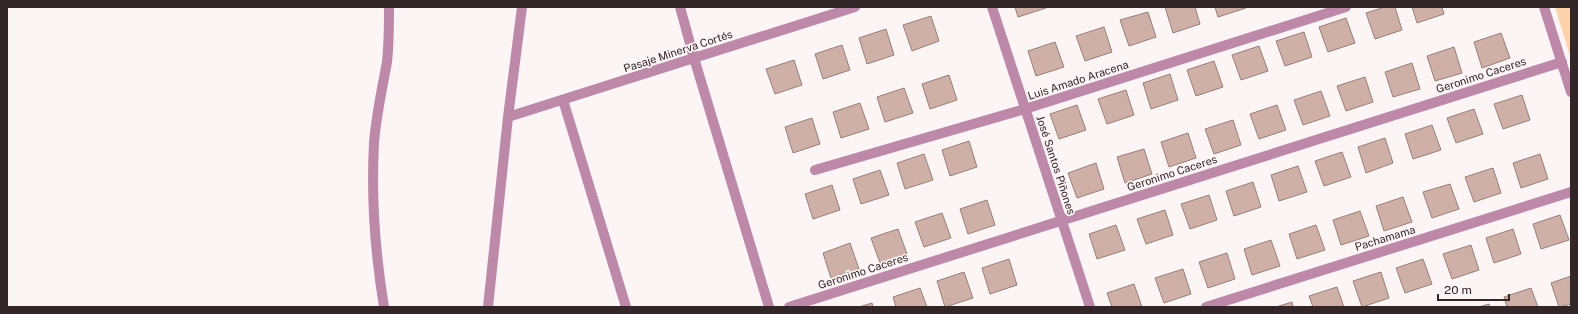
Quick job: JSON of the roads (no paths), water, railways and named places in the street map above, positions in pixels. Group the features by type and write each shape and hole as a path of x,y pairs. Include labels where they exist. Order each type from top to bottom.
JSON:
{"street":[{"path":"384,307 373,224 372,183 374,142 379,100 387,60 390,7"},
{"path":"488,307 508,117 522,7"},
{"path":"680,7 769,307"},
{"name":"Pasaje Minerva Cortés","path":"508,117 855,7"},
{"name":"José Santos Piñones","path":"992,7 1090,307"},
{"name":"Luis Amado Aracena","path":"814,170 1025,109 1346,7"},
{"path":"1544,7 1571,92"},
{"name":"Geronimo Caceres","path":"789,307 1562,62"},
{"path":"563,100 626,307"},
{"name":"Pachamama","path":"1206,307 1571,192"}]}
